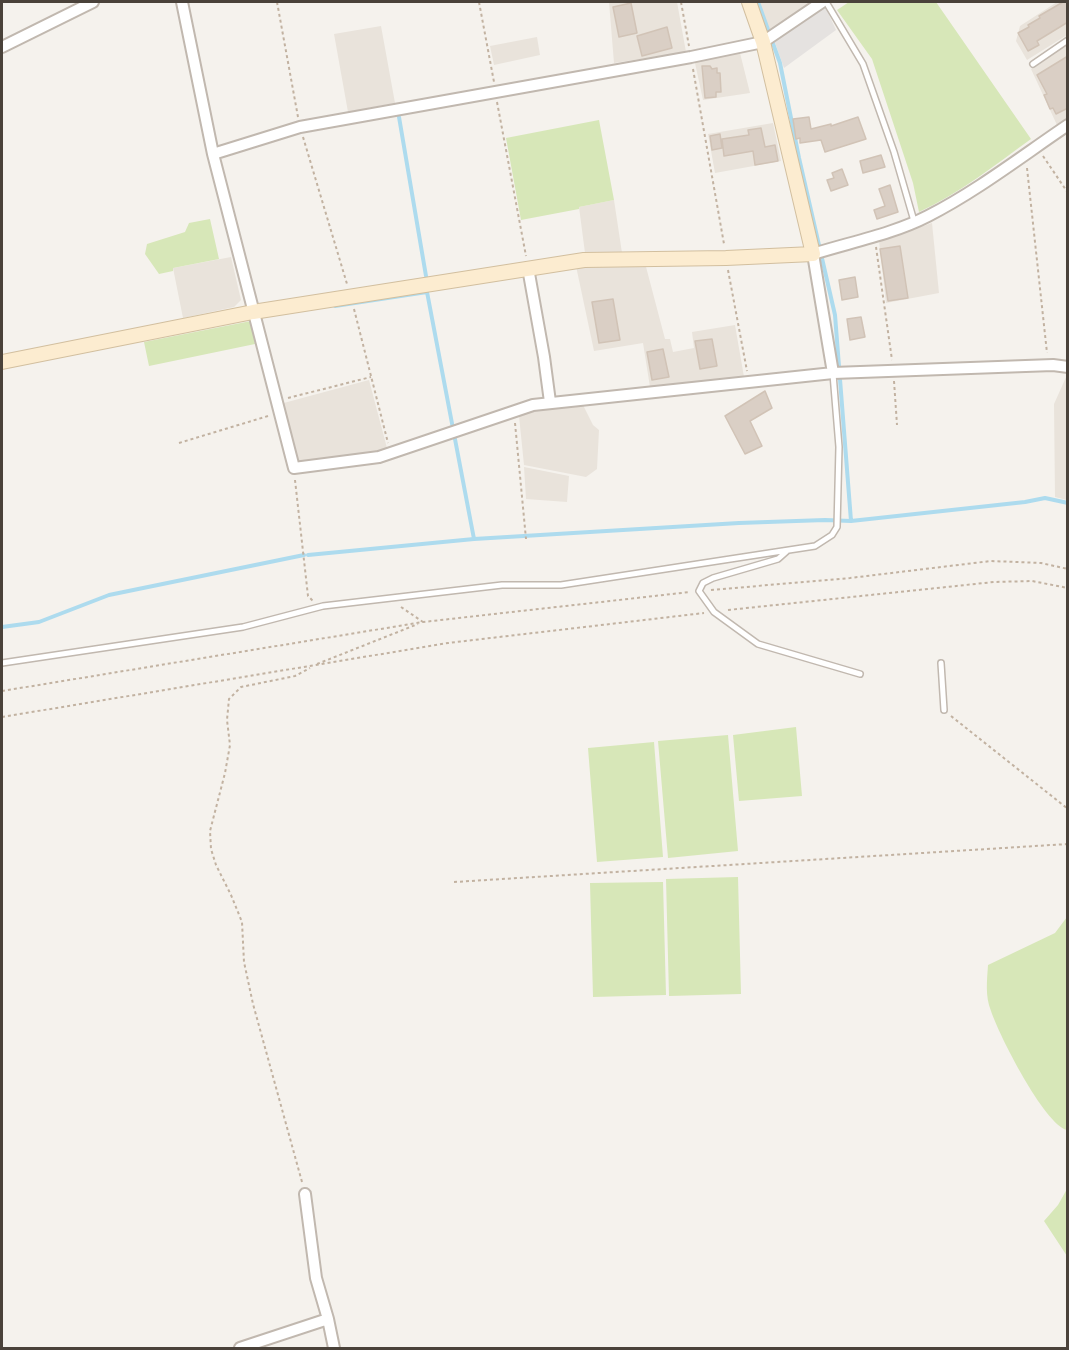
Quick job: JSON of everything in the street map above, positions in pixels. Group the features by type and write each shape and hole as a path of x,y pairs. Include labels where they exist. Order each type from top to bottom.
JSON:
{"street":[{"path":"2,47 93,2"},
{"path":"182,2 213,154 294,468 379,457 514,411 550,402 833,373 1048,365 1068,367"},
{"path":"749,2 763,42 813,254 833,373"},
{"path":"213,154 300,127 763,42 824,2"},
{"path":"2,362 253,312 584,260 813,254 926,217 967,193 1068,125"},
{"path":"528,268 550,402"},
{"path":"305,1194 316,1278 334,1348"},
{"path":"240,1348 328,1319"}],"lane":[{"path":"824,2 863,64 894,152 914,221"},
{"path":"1032,64 1068,40"},
{"path":"2,663 243,627 323,606 502,585 561,585 815,546 832,535 837,526 838,447 833,373"},
{"path":"789,550 778,559 713,578 703,583 699,591 714,612 758,644 860,674"},
{"path":"941,663 944,710"}],"path":[{"path":"277,2 300,127 351,297 391,453"},
{"path":"479,2 528,268"},
{"path":"681,2 749,381"},
{"path":"1036,146 1068,193"},
{"path":"1026,153 1048,365"},
{"path":"874,235 893,371 897,426"},
{"path":"179,443 371,376"},
{"path":"514,411 526,539"},
{"path":"294,468 308,596 318,606 323,606"},
{"path":"2,691 423,622 699,591 850,578 991,561 1041,563 1068,569"},
{"path":"2,717 448,644 994,582 1032,581 1068,588"},
{"path":"392,607 403,607 423,622"},
{"path":"305,1194 244,962 242,922 216,866 211,849 210,831 230,745 227,720 229,699 241,687 295,676 345,651 372,643 423,622"},
{"path":"944,710 1068,809"},
{"path":"454,882 1068,844"}],"shaded area":[{"path":"609,2 677,2 686,52 614,63"},
{"path":"758,2 814,2 769,33"},
{"path":"1057,2 1067,2 1067,35 1027,60 1016,41 1020,26"},
{"path":"825,6 836,30 784,68 774,40"},
{"path":"381,26 395,103 348,112 334,34"},
{"path":"537,37 540,55 494,65 490,46"},
{"path":"1067,43 1067,118 1057,125 1031,69"},
{"path":"740,53 750,93 703,100 695,63 697,60"},
{"path":"773,123 781,161 715,173 708,134"},
{"path":"614,200 622,253 585,253 579,207"},
{"path":"932,223 939,293 886,303 879,241"},
{"path":"231,257 241,300 234,307 183,318 173,268"},
{"path":"645,263 665,339 670,339 673,352 694,348 692,332 735,325 744,377 650,387 643,343 594,351 576,266"},
{"path":"1067,375 1067,500 1055,497 1054,404"},
{"path":"369,380 387,448 376,452 295,464 280,404"},
{"path":"582,403 593,425 599,430 597,469 586,477 524,465 519,416 544,407"},
{"path":"524,467 569,476 567,502 526,499"}],"green space":[{"path":"849,2 936,2 1031,139 991,169 919,212 913,183 872,59 837,10"},
{"path":"599,120 614,200 521,220 506,138"},
{"path":"210,219 219,259 173,268 173,271 159,274 145,254 147,244 185,232 189,223"},
{"path":"251,321 255,344 149,366 144,342"},
{"path":"796,727 802,796 739,801 733,735"},
{"path":"728,735 738,851 668,858 658,741"},
{"path":"654,742 663,857 597,862 588,748"},
{"path":"738,877 741,994 669,996 666,879"},
{"path":"663,882 666,995 593,997 590,883"},
{"path":"1067,917 1068,1130 1057,1124 1047,1112 1012,1058 989,1005 987,988 988,965 1055,933"},
{"path":"1067,1189 1067,1256 1044,1221 1058,1205"}],"building":[{"path":"1063,2 1068,2 1068,22 1037,41 1039,45 1028,51 1018,33 1029,27 1028,25 1040,18 1039,16"},
{"path":"631,3 637,33 619,37 613,7"},
{"path":"667,27 672,48 642,56 637,36"},
{"path":"1068,56 1068,108 1056,114 1053,108 1050,109 1044,95 1047,94 1037,75"},
{"path":"702,66 717,68 717,73 720,73 721,92 716,92 716,97 705,98"},
{"path":"809,117 811,129 831,124 831,126 858,117 866,139 825,152 821,140 800,143 800,138 796,139 793,119"},
{"path":"761,128 765,147 775,145 778,161 755,165 753,151 724,156 722,139 749,135 748,130"},
{"path":"720,134 722,148 712,150 710,136"},
{"path":"881,155 885,167 863,173 860,161"},
{"path":"842,169 848,185 831,191 827,180 834,178 832,173"},
{"path":"890,185 898,212 877,219 874,210 885,206 879,189"},
{"path":"900,246 908,298 888,301 880,249"},
{"path":"855,277 858,297 842,300 839,280"},
{"path":"613,299 620,340 599,343 592,302"},
{"path":"861,317 865,337 850,340 847,319"},
{"path":"712,339 717,366 700,369 695,341"},
{"path":"663,349 669,377 652,380 647,352"},
{"path":"765,391 772,408 750,421 762,446 745,454 725,416"}],"waterway":[{"path":"758,2 780,63 835,315 851,521"},
{"path":"399,117 426,276"},
{"path":"335,306 427,292 474,539"},
{"path":"308,555 474,539 739,523 851,521 1045,498 1068,503"},
{"path":"2,627 39,622 109,595 304,555"}]}
